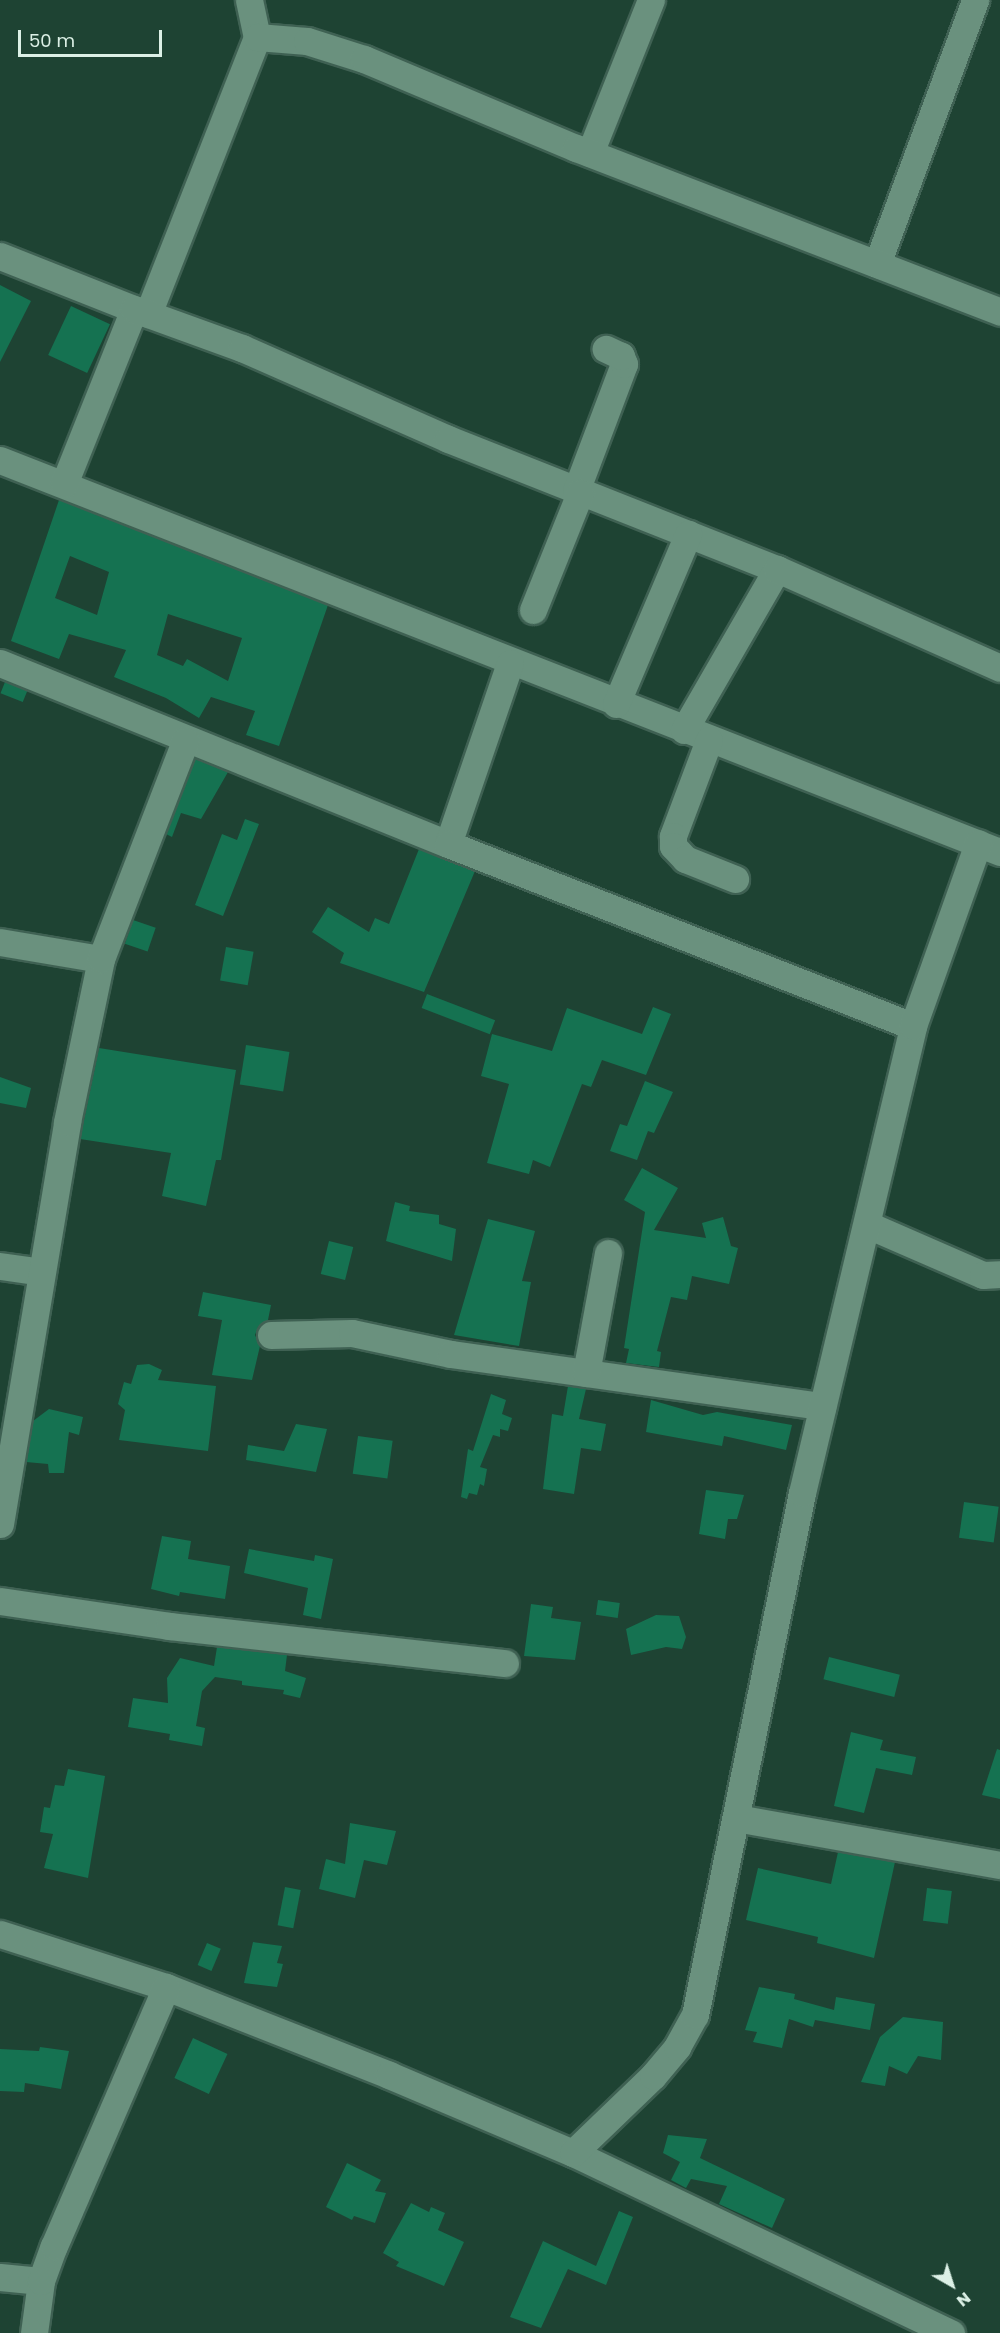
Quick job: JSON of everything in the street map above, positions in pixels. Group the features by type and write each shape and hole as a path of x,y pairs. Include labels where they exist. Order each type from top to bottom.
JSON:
{"street":[{"path":"64,484 141,312 257,37 249,0"},
{"path":"590,153 651,0"},
{"path":"877,264 975,0"},
{"path":"257,37 307,42 364,59 590,153 1000,312"},
{"path":"0,256 141,312 242,348 578,492 777,569 1000,668"},
{"path":"533,610 624,364 621,356 606,349"},
{"path":"0,460 510,663 989,848 913,1026 868,1225 822,1406 695,2015 677,2047 653,2076 573,2153"},
{"path":"616,704 688,534"},
{"path":"684,730 777,569"},
{"path":"0,663 185,741 913,1026"},
{"path":"448,844 510,663"},
{"path":"709,740 673,836 673,846 685,859 735,879"},
{"path":"0,1524 67,1122 101,959 185,741"},
{"path":"0,942 101,959"},
{"path":"868,1225 983,1275 1000,1274"},
{"path":"586,1373 608,1253"},
{"path":"0,1266 42,1272"},
{"path":"271,1335 352,1333 451,1354 822,1406"},
{"path":"0,1601 169,1626 506,1663"},
{"path":"736,1818 1000,1865"},
{"path":"0,1934 166,1987 389,2075 573,2153 951,2333"},
{"path":"34,2333 41,2281 166,1987"},
{"path":"0,2277 41,2281"}],"building":[{"path":"0,285 31,301 0,362"},
{"path":"71,306 110,324 87,373 48,355"},
{"path":"59,500 328,605 279,746 246,735 255,711 211,697 199,718 166,698 114,677 126,650 69,634 59,659 11,641","holes":["70,556 109,572 97,615 55,598","168,614 242,638 228,681 187,659 183,666 157,655"]},
{"path":"5,682 27,691 23,702 1,693"},
{"path":"195,759 228,772 201,819 181,813 172,837 166,834"},
{"path":"245,819 259,824 223,916 195,905 222,834 237,840"},
{"path":"419,849 475,871 424,992 340,963 344,953 312,932 328,907 369,932 375,918 389,924"},
{"path":"133,920 156,928 148,951 125,944"},
{"path":"226,947 254,952 248,985 220,980"},
{"path":"427,994 495,1020 490,1034 422,1008"},
{"path":"653,1007 671,1014 646,1075 602,1060 591,1087 582,1084 550,1167 533,1160 529,1174 487,1163 509,1084 481,1076 492,1034 552,1051 567,1008 642,1034"},
{"path":"246,1045 289,1052 283,1091 240,1085"},
{"path":"99,1048 236,1070 221,1160 216,1160 206,1206 162,1196 171,1153 80,1139"},
{"path":"0,1077 31,1088 26,1108 0,1103"},
{"path":"645,1081 673,1092 654,1133 648,1131 637,1160 610,1151 620,1124 627,1126"},
{"path":"642,1168 678,1188 654,1230 706,1238 702,1223 723,1217 731,1246 738,1248 729,1284 692,1276 687,1300 671,1297 657,1351 661,1352 659,1367 626,1363 629,1349 624,1348 645,1212 624,1200"},
{"path":"395,1202 410,1206 409,1211 439,1215 439,1224 456,1229 452,1261 386,1241"},
{"path":"488,1219 535,1231 522,1281 531,1282 519,1346 454,1335"},
{"path":"329,1241 353,1247 345,1280 321,1274"},
{"path":"203,1292 271,1305 268,1320 258,1327 255,1335 260,1346 252,1380 212,1375 222,1320 198,1316"},
{"path":"149,1364 162,1370 158,1380 216,1386 208,1451 119,1440 125,1410 118,1404 124,1382 131,1384 137,1365"},
{"path":"568,1386 586,1389 579,1419 606,1424 601,1451 581,1448 574,1494 543,1489 552,1414 563,1416"},
{"path":"491,1394 506,1400 502,1414 512,1418 508,1431 500,1429 500,1437 493,1435 480,1467 487,1469 484,1486 480,1484 477,1495 469,1493 467,1499 461,1497 468,1449 473,1451"},
{"path":"651,1400 703,1415 717,1412 792,1425 786,1450 724,1436 722,1446 646,1432"},
{"path":"49,1409 83,1417 79,1435 69,1432 64,1473 49,1473 48,1464 26,1462 33,1421"},
{"path":"296,1424 327,1429 316,1472 246,1460 248,1445 284,1451"},
{"path":"358,1436 393,1441 387,1479 353,1474"},
{"path":"706,1490 744,1495 737,1519 728,1519 725,1539 699,1534"},
{"path":"964,1502 999,1507 994,1543 959,1538"},
{"path":"162,1536 191,1541 188,1559 230,1566 225,1599 180,1592 179,1596 151,1589"},
{"path":"249,1549 314,1561 315,1555 333,1559 321,1619 303,1615 308,1588 244,1573"},
{"path":"598,1600 620,1603 618,1618 596,1615"},
{"path":"531,1604 553,1607 551,1618 581,1622 575,1660 524,1656"},
{"path":"656,1615 679,1616 686,1637 682,1649 666,1647 631,1655 626,1629"},
{"path":"217,1647 287,1655 285,1671 306,1678 300,1698 283,1694 284,1690 242,1685 242,1681 215,1677 202,1691 196,1726 205,1728 202,1746 169,1740 170,1734 128,1727 133,1698 168,1703 167,1678 180,1658 214,1666"},
{"path":"829,1657 900,1675 894,1697 823,1679"},
{"path":"851,1732 883,1740 880,1750 916,1757 912,1775 876,1768 864,1813 834,1806"},
{"path":"997,1749 1000,1750 1000,1799 982,1795"},
{"path":"68,1769 105,1776 88,1878 44,1868 53,1834 40,1832 44,1807 50,1808 55,1785 64,1786"},
{"path":"350,1823 396,1831 387,1865 364,1860 355,1898 319,1889 326,1859 345,1864"},
{"path":"838,1852 895,1862 874,1958 817,1943 818,1937 746,1920 758,1868 831,1884"},
{"path":"285,1887 301,1890 293,1928 278,1925"},
{"path":"927,1888 952,1891 948,1924 923,1921"},
{"path":"253,1942 282,1946 277,1963 283,1964 277,1987 244,1983"},
{"path":"207,1943 221,1949 211,1971 198,1965"},
{"path":"759,1987 795,1994 794,1999 834,2010 836,1997 875,2004 870,2030 815,2020 813,2027 789,2019 782,2048 753,2042 757,2032 745,2030"},
{"path":"903,2017 943,2022 941,2060 918,2056 907,2074 889,2066 885,2086 861,2082 880,2037"},
{"path":"193,2038 227,2054 209,2094 174,2078"},
{"path":"40,2047 69,2051 61,2089 25,2083 24,2092 0,2091 0,2049 39,2051"},
{"path":"668,2135 707,2139 700,2158 785,2199 772,2228 719,2204 727,2186 691,2179 686,2188 671,2180 680,2162 663,2153"},
{"path":"347,2163 381,2180 375,2191 386,2193 375,2223 354,2216 352,2220 326,2207"},
{"path":"411,2203 429,2212 431,2207 445,2213 438,2230 464,2242 444,2286 396,2266 399,2262 383,2253"},
{"path":"619,2211 633,2217 606,2285 568,2269 541,2328 510,2317 543,2241 596,2266"}]}
